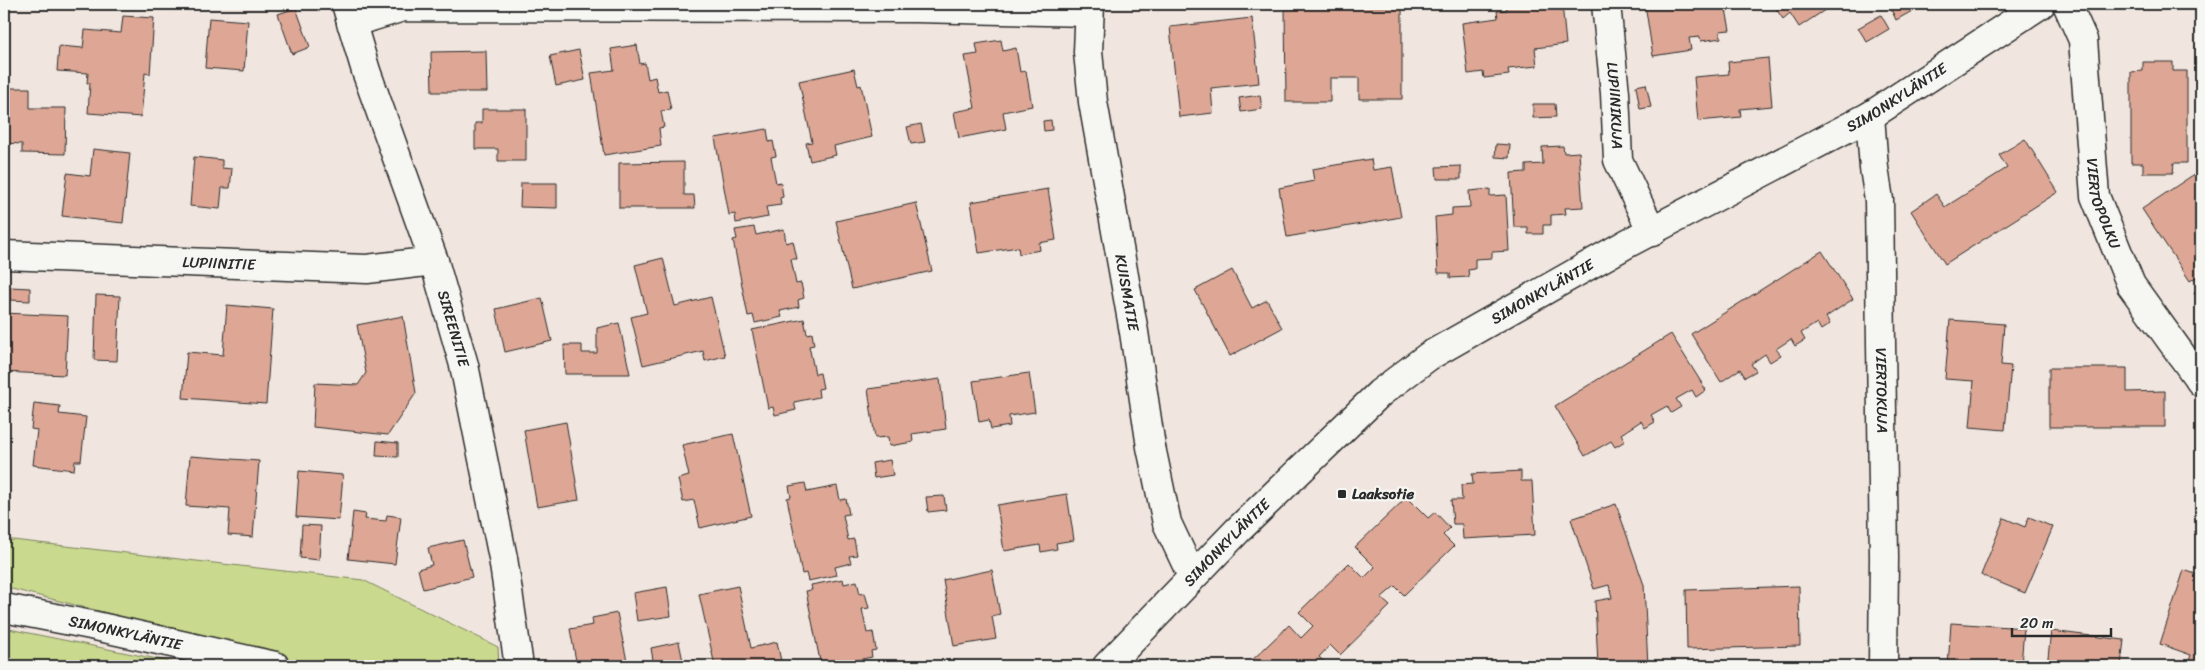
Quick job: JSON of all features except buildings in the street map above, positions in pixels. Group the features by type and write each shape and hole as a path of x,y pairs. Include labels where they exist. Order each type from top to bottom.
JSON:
{"street":[{"name":"LUPIINIKUJA","path":"1606,4 1618,160 1652,232"},
{"name":"SIMONKYLÄNTIE","path":"1108,666 1192,576 1380,393 1430,356 1652,232 1870,116 2041,4"},
{"name":"VIERTOPOLKU","path":"2067,4 2083,40 2095,196 2131,285 2201,382"},
{"path":"348,13 403,6 1089,8"},
{"name":"KUISMATIE","path":"1089,8 1088,52 1093,102 1134,332 1151,446 1167,524 1192,576"},
{"name":"SIREENITIE","path":"348,13 434,261 464,365 503,558 519,666"},
{"name":"VIERTOKUJA","path":"1870,116 1874,168 1879,200 1884,558 1883,665"},
{"name":"LUPIINITIE","path":"4,255 367,268 434,261"},
{"name":"SIMONKYLÄNTIE","path":"4,608 91,625 276,666"}],"green space":[{"path":"4,539 363,580 498,647 499,666 316,666 4,587"},
{"path":"4,628 162,660 180,666 4,666"}],"place":[{"name":"Laaksotie","path":"1342,494"}]}
